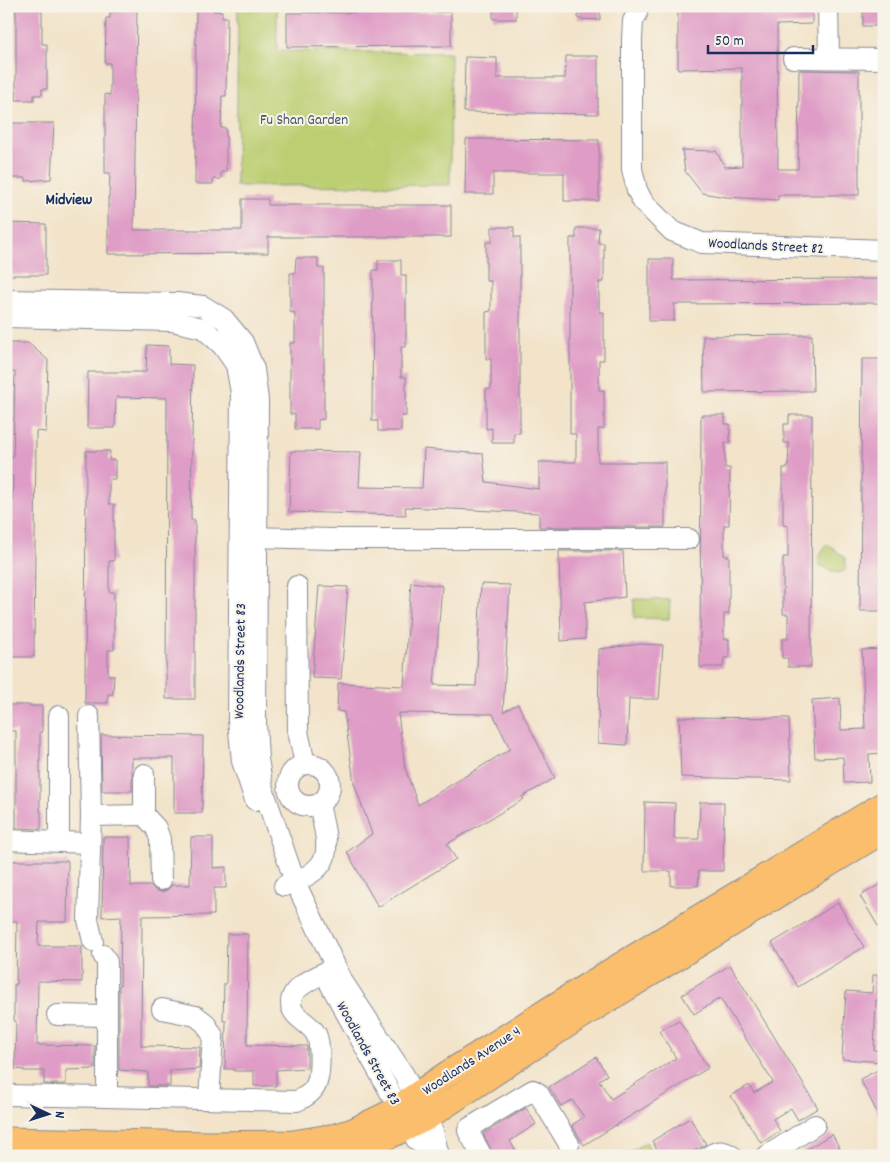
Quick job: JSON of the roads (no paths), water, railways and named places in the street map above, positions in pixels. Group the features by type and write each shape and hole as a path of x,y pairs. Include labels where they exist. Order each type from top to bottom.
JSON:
{"main road":[{"name":"Woodlands Avenue 4","path":"322,1156 345,1152 385,1138 412,1112 577,992 884,804"},
{"name":"Woodlands Avenue 4","path":"6,1140 209,1144 292,1143 336,1136 377,1121 412,1112 570,1023 884,830"}],"street":[{"path":"828,6 830,58"},
{"name":"Woodlands Street 82","path":"637,10 641,22 641,147 644,174 657,204 682,226 703,236 884,250"},
{"path":"793,58 884,59"},
{"name":"Woodlands Street 82","path":"817,244 884,241"},
{"name":"Woodlands Street 83","path":"6,300 80,309"},
{"name":"Woodlands Street 83","path":"6,317 80,309 177,303 203,306 224,319 243,342 254,369 258,400 249,537 247,721 258,759 263,789 290,884 330,970 412,1112 417,1141 439,1154"},
{"path":"249,537 334,539 689,539"},
{"path":"296,586 298,731 305,764"},
{"path":"59,716 59,841"},
{"path":"89,716 88,920 98,948 107,962 107,1096"},
{"path":"305,764 318,766 328,775 330,788 328,795 318,804 304,806 292,799 289,792 288,785 293,772 305,764"},
{"path":"144,774 144,815 156,828 160,839 161,880"},
{"path":"290,884 316,869 325,857 327,843 318,804"},
{"path":"90,816 144,815"},
{"path":"6,840 89,843"},
{"path":"6,1095 297,1101 310,1094 318,1080 318,1043 313,1029 293,1012 291,999 297,988 330,970"},
{"path":"162,1009 196,1016 206,1023 213,1036 210,1099"},
{"path":"57,1015 107,1016"},
{"path":"482,1156 470,1136 469,1128 533,1090 538,1093 569,1144"},
{"path":"767,1156 815,1125"},
{"path":"709,1156 720,1151 727,1152 732,1156"}],"district":[{"name":"Midview","path":"69,198"}],"park label":[{"name":"Fu Shan Garden","path":"304,119"}]}
